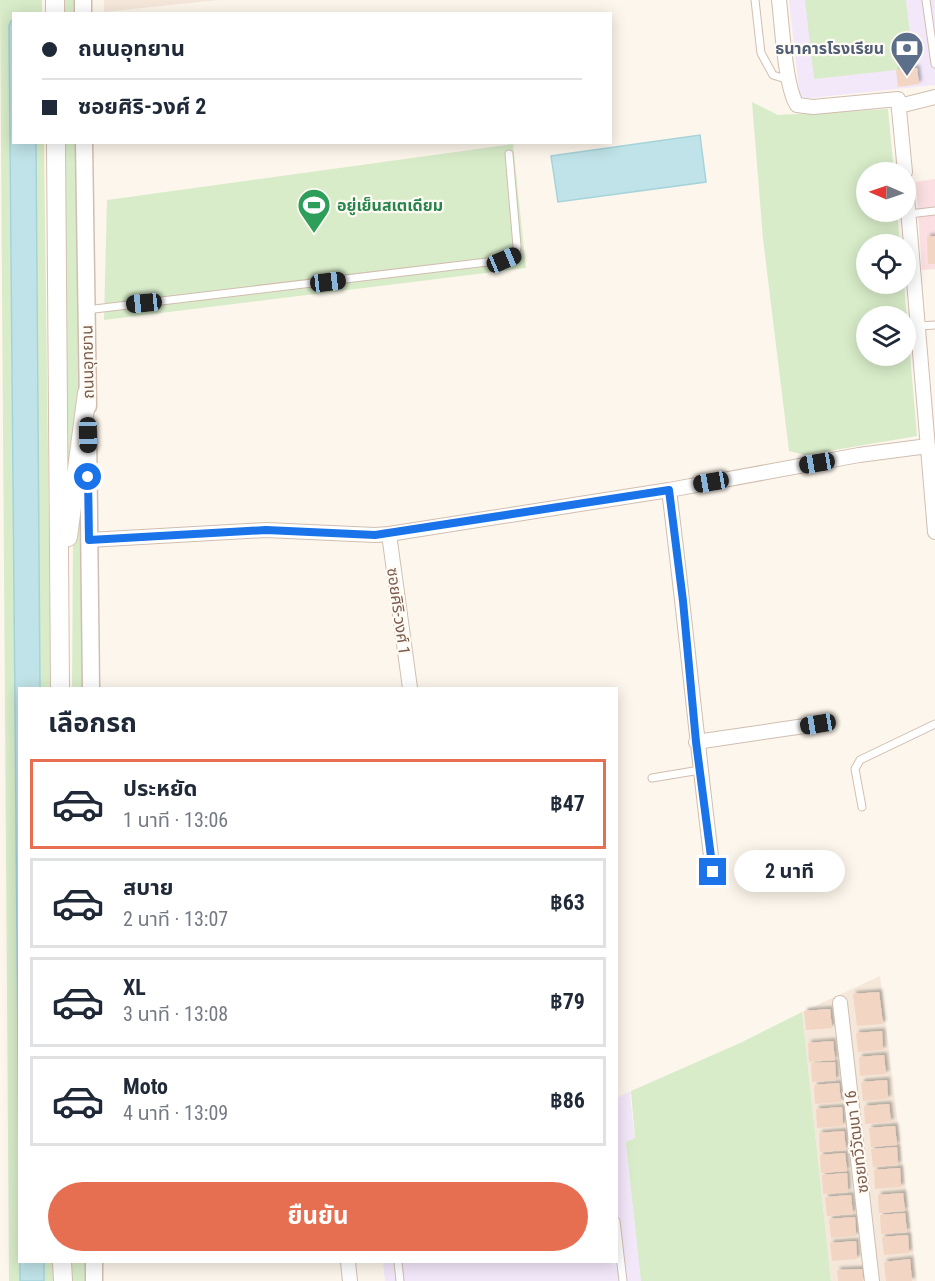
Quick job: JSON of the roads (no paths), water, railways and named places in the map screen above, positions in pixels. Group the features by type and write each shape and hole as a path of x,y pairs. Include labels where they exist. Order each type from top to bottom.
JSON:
{"main road":[{"name":"ถนนอุทยาน","path":"56,144 60,687"},
{"path":"59,570 70,528 87,393"},
{"path":"62,1263 63,1281"}],"street":[{"path":"779,0 789,80 793,99 797,105 804,107 898,99 904,162"},
{"path":"899,106 935,97"},
{"name":"ถนนอุทยาน","path":"84,144 91,687"},
{"path":"910,222 933,482 935,532"},
{"path":"89,540 266,530 389,534 669,490 859,455 928,446"},
{"path":"669,490 683,601 696,742 713,872"},
{"name":"ซอยศิริ-วงศ์ 1","path":"389,534 410,687"},
{"path":"696,742 818,724"},
{"name":"ซอยทวีวัฒนา 16","path":"840,1003 872,1281"},
{"path":"94,1263 94,1281"},
{"path":"348,1263 350,1281"}],"lane":[{"path":"755,0 761,53 773,75 789,80"},
{"path":"926,0 935,64"},
{"path":"86,310 504,260 516,256 509,154"},
{"path":"916,213 935,211"},
{"path":"919,326 935,325"},
{"path":"862,807 855,769 860,760 935,724"},
{"path":"652,778 700,770"},
{"path":"618,1238 623,1281"},
{"path":"398,1263 400,1281"}],"water":[{"path":"11,21 12,144 36,144 40,687 18,687 18,1053 9,26"},
{"path":"700,135 706,182 558,202 551,156"},
{"path":"20,1263 44,1263 44,1281 20,1281"}],"place":[{"name":"ธนาคารโรงเรียน","path":"907,77"},
{"name":"อยู่เย็นสเตเดียม","path":"314,234"}]}
